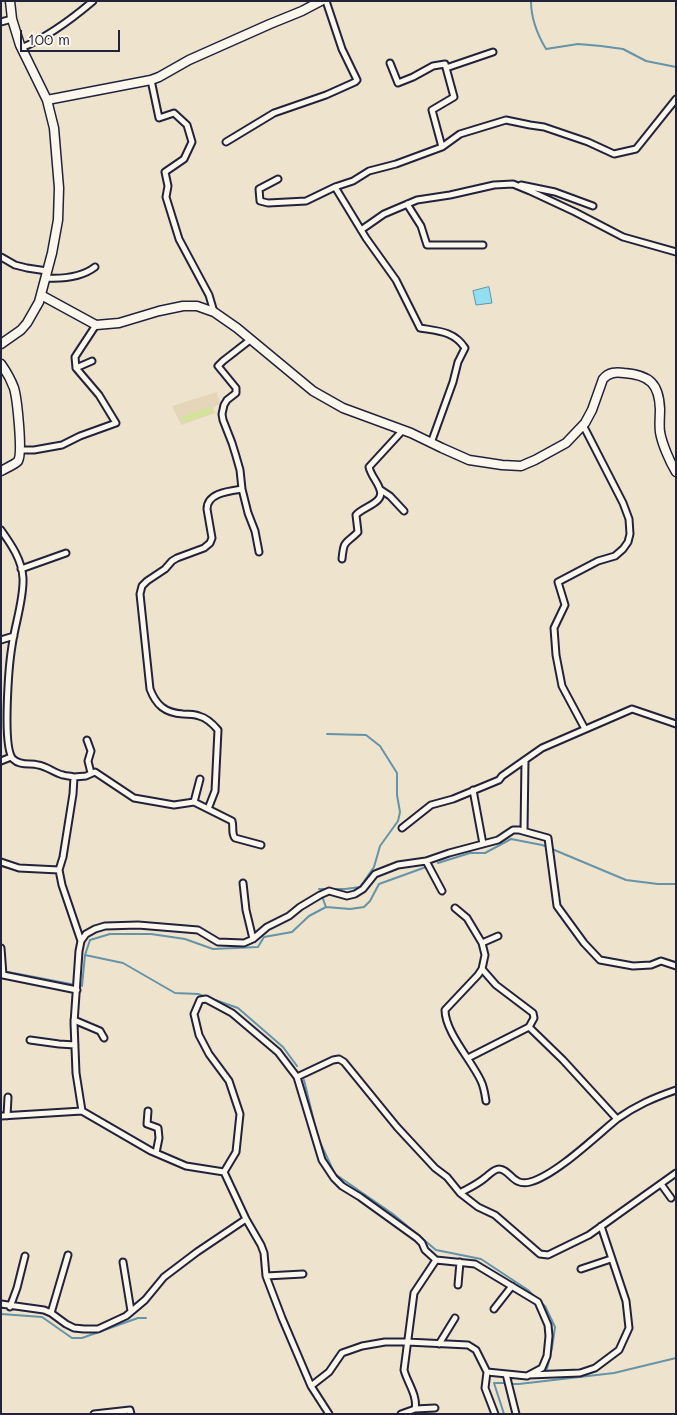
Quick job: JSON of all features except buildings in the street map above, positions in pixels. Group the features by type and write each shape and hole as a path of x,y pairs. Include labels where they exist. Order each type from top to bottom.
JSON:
{"main road":[{"path":"1,344 21,330 39,302 52,253 58,220 59,188 54,128 47,100 21,48 12,19 10,1"},
{"path":"47,100 151,80 190,60 270,24 302,12 321,1"},
{"path":"41,295 96,325 119,323 183,306 197,306 214,312 237,328 313,391 343,408 411,433 470,460 502,465 521,466 566,443 583,425 592,410 606,375 624,373 645,377 653,383 658,395 660,433 676,472"},
{"path":"1,364 14,389 19,423 20,450 17,462 1,471"}],"street":[{"path":"21,48 34,43 93,1"},
{"path":"226,142 274,113 326,95 357,80 342,49 326,1"},
{"path":"1,22 12,19"},
{"path":"446,68 493,52"},
{"path":"390,63 398,83 414,77 433,66 444,64 454,98 432,110 442,146"},
{"path":"151,80 159,118 174,113 187,125 192,142 184,159 165,172 168,186 166,197 178,240 209,295 214,312"},
{"path":"278,179 259,189 260,201 268,203 306,201 335,187 353,181 369,171 396,164 442,146 460,134 506,120 544,127 588,142 614,154 636,149 676,99"},
{"path":"513,184 575,212 623,237 676,252"},
{"path":"361,230 384,214 417,200 494,185 532,186 593,206"},
{"path":"335,187 361,230 396,280 420,328 445,332 460,339 465,348 458,362 453,382 430,443"},
{"path":"407,204 421,226 427,245 483,245"},
{"path":"1,257 14,265 62,278 89,272 95,267"},
{"path":"20,450 34,450 62,445 80,436 116,423 104,401 76,368 75,357 96,325"},
{"path":"250,340 218,366 236,388 236,393 224,405 222,414 240,470 242,489 248,513 256,531 259,552"},
{"path":"76,368 92,361"},
{"path":"583,425 629,519 630,534 628,542 615,556 598,561 558,582 565,605 554,628 556,654 562,686 585,729"},
{"path":"403,430 369,468 381,490 390,496 404,511"},
{"path":"208,809 214,791 218,730 210,721 198,715 179,714 162,708 154,699 150,689 140,594 142,586 165,569 172,561 204,548 210,543 212,538 207,505 209,500 221,494 242,489"},
{"path":"342,559 344,545 347,540 358,532 356,515 379,498 381,490"},
{"path":"1,530 14,547 23,577 22,595 9,672 8,741 11,757 18,763 50,768 62,775 86,776 95,772 134,798 174,805 194,802 232,821 235,838 261,845"},
{"path":"21,569 66,553"},
{"path":"1,640 14,636"},
{"path":"402,828 431,805 453,799 499,780 542,748 632,709 676,724"},
{"path":"87,740 92,751 88,761 92,773"},
{"path":"1,760 11,757"},
{"path":"524,832 526,760"},
{"path":"74,777 63,857 59,870 81,942"},
{"path":"194,802 200,779"},
{"path":"473,790 482,844"},
{"path":"82,1111 76,1073 74,1020 79,951 81,942 86,934 105,926 138,925 198,930 218,942 244,943 253,939 267,927 290,916 300,907 329,891 346,896 355,894 363,890 375,874 398,865 426,861 498,840 513,830 519,830 548,838 557,906 584,943 600,960 633,966 651,965 661,961 676,966"},
{"path":"426,861 442,891"},
{"path":"1,862 19,868 59,870"},
{"path":"243,883 246,910 253,939"},
{"path":"455,908 467,918 482,943 485,955 482,969 445,1010 445,1015 453,1035 482,1082 486,1101"},
{"path":"482,943 498,936"},
{"path":"1,948 2,974 76,990"},
{"path":"468,1058 530,1028 534,1018 533,1013 496,985 482,969"},
{"path":"224,1172 236,1152 240,1114 229,1081 209,1054 200,1035 194,1014 200,1000 206,999 232,1013 278,1052 297,1077 322,1160 342,1186 417,1238 436,1260 475,1264 538,1302 548,1325 547,1356 542,1368 527,1376"},
{"path":"74,1020 100,1031 104,1038"},
{"path":"530,1028 563,1060 617,1119"},
{"path":"30,1040 75,1045"},
{"path":"297,1077 333,1060 339,1059 344,1062 398,1127 460,1193 478,1206 495,1214 540,1254 548,1255 589,1235 676,1173"},
{"path":"460,1193 486,1178 494,1170 499,1169 504,1170 519,1182 527,1183 538,1179 559,1167 617,1119 632,1109 650,1099 676,1090"},
{"path":"8,1097 4,1116 82,1111 156,1153 186,1166 224,1172"},
{"path":"148,1111 147,1124 158,1128 159,1138 156,1153"},
{"path":"224,1172 246,1219 261,1245 264,1253 266,1276 311,1386 329,1414"},
{"path":"660,1184 671,1198"},
{"path":"1,1304 10,1307 44,1310 74,1328 84,1330 98,1328 126,1316 145,1300 164,1277 196,1252 246,1219"},
{"path":"487,1372 527,1376 580,1373 595,1368 619,1350 629,1328 626,1301 602,1226"},
{"path":"51,1313 68,1255"},
{"path":"10,1307 25,1256"},
{"path":"581,1269 611,1259"},
{"path":"415,1409 415,1399 404,1370 407,1342 414,1293 436,1260"},
{"path":"123,1262 131,1311"},
{"path":"458,1284 460,1262"},
{"path":"266,1276 303,1274"},
{"path":"494,1308 512,1286"},
{"path":"440,1344 455,1318"},
{"path":"311,1386 329,1372 342,1353 370,1344 407,1342 468,1345 476,1350 487,1372 486,1388 495,1414"},
{"path":"506,1374 516,1414"},
{"path":"401,1414 415,1409 436,1408"},
{"path":"94,1414 130,1410 131,1414"}],"shaded area":[{"path":"217,392 220,404 213,408 216,413 181,425 172,406"}],"green space":[{"path":"210,407 213,413 183,422 180,418"}],"water":[{"path":"489,287 492,303 476,305 473,291"}],"waterway":[{"path":"531,1 535,26 546,49 578,44 623,49 646,61 676,67"},
{"path":"319,889 360,887 374,867 380,846 398,821 400,812 397,795 397,773 380,746 366,735 327,734"},
{"path":"438,863 470,853 485,853 511,839 548,847"},
{"path":"552,849 626,880 676,884"},
{"path":"82,986 85,955 90,940 110,934 151,934 185,939 213,949 258,947 264,937 292,932 309,916 326,907 350,909 364,907 370,901 379,884 426,867"},
{"path":"323,899 326,907"},
{"path":"85,955 123,963 175,993 198,994 238,1008 283,1047 297,1066"},
{"path":"8,972 71,984"},
{"path":"304,1080 318,1138 335,1174 393,1214 436,1250 481,1259 528,1290 537,1299"},
{"path":"540,1302 545,1306 555,1327 547,1369"},
{"path":"1,1314 42,1317 72,1338 82,1338 138,1318 146,1318"},
{"path":"511,1384 614,1373 676,1358"},
{"path":"504,1414 494,1383 506,1383"}]}
